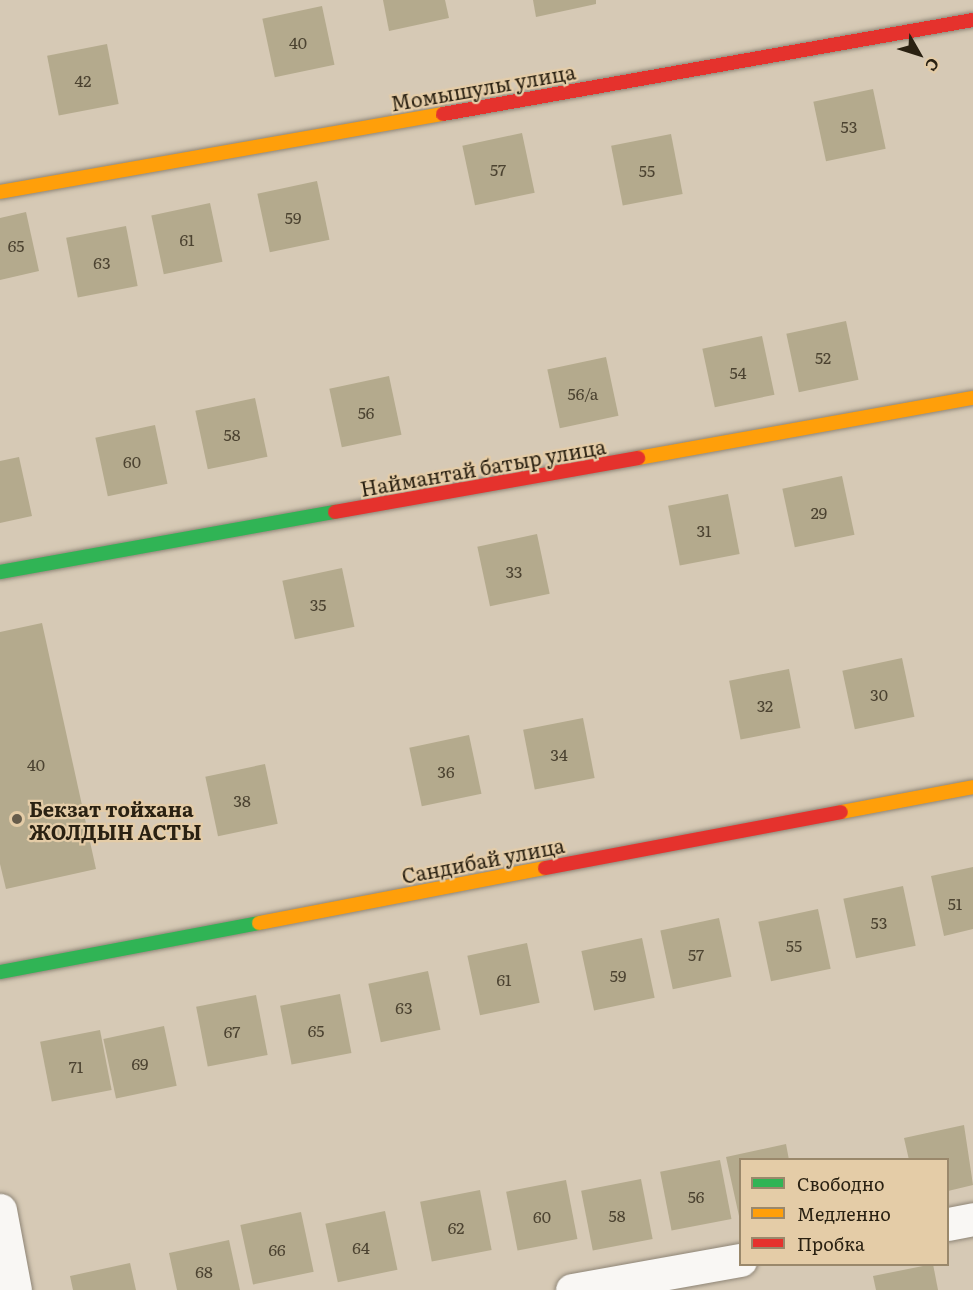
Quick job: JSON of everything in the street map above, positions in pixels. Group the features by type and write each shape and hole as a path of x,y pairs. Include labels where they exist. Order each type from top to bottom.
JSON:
{"street":[{"name":"Момышулы улица","path":"0,192 973,20"},
{"name":"Наймантай батыр улица","path":"0,572 973,398"},
{"name":"Сандибай улица","path":"0,972 973,787"},
{"path":"0,1210 15,1290"},
{"path":"949,1224 973,1219"},
{"path":"572,1290 739,1260"}],"building":[{"path":"383,0 445,0 449,18 389,31"},
{"path":"533,0 596,0 596,4 536,17"},
{"path":"322,6 334,65 275,77 262,19"},
{"path":"107,44 119,104 59,116 47,56"},
{"path":"873,89 886,149 826,161 813,102"},
{"path":"522,133 535,193 475,205 462,146"},
{"path":"671,134 683,194 623,206 611,146"},
{"path":"317,181 329,240 270,252 257,194"},
{"path":"210,203 222,262 164,274 151,215"},
{"path":"26,212 39,271 0,280 0,218"},
{"path":"126,226 138,286 78,298 66,238"},
{"path":"846,321 858,380 799,392 786,334"},
{"path":"762,336 774,395 715,407 702,349"},
{"path":"606,357 618,416 560,428 547,369"},
{"path":"389,376 401,435 342,447 329,389"},
{"path":"255,398 267,457 208,469 195,411"},
{"path":"155,425 167,484 108,496 95,438"},
{"path":"19,457 32,516 0,523 0,461"},
{"path":"842,476 854,535 795,547 782,489"},
{"path":"728,494 740,554 680,566 668,506"},
{"path":"537,534 550,594 490,606 477,547"},
{"path":"342,568 354,627 295,639 282,581"},
{"path":"42,623 96,869 6,889 0,864 0,632"},
{"path":"902,658 914,717 855,729 842,671"},
{"path":"789,669 800,728 741,740 729,681"},
{"path":"583,718 595,778 535,790 523,730"},
{"path":"469,735 481,794 422,806 409,748"},
{"path":"265,764 278,824 218,836 205,777"},
{"path":"973,867 973,929 944,936 931,876"},
{"path":"903,886 916,946 856,958 843,899"},
{"path":"818,909 831,969 771,981 758,922"},
{"path":"719,918 731,977 673,989 660,930"},
{"path":"642,938 655,998 594,1011 581,951"},
{"path":"527,943 540,1003 480,1015 467,956"},
{"path":"428,971 440,1030 381,1042 368,984"},
{"path":"340,994 351,1053 292,1065 280,1006"},
{"path":"256,995 268,1055 208,1067 196,1007"},
{"path":"164,1026 177,1086 116,1099 103,1039"},
{"path":"100,1030 112,1090 52,1102 40,1042"},
{"path":"964,1125 973,1185 949,1191 949,1158 909,1158 904,1138"},
{"path":"786,1144 789,1158 739,1158 739,1216 726,1157"},
{"path":"720,1160 731,1219 672,1231 660,1172"},
{"path":"641,1179 653,1239 593,1251 581,1191"},
{"path":"566,1180 577,1239 518,1251 506,1192"},
{"path":"480,1190 492,1250 432,1262 420,1202"},
{"path":"385,1211 397,1270 338,1282 325,1224"},
{"path":"301,1212 314,1272 253,1285 240,1225"},
{"path":"229,1240 240,1290 177,1290 169,1253"},
{"path":"130,1263 136,1290 73,1290 70,1276"},
{"path":"933,1266 938,1290 876,1290 873,1276"}],"traffic: fast":[{"path":"0,572 335,512"},
{"path":"0,972 259,923"}],"traffic: slow":[{"path":"0,192 443,114"},
{"path":"638,458 973,398"},
{"path":"841,812 973,787"},
{"path":"259,923 545,868"}],"traffic: jam":[{"path":"443,114 973,20"},
{"path":"335,512 638,458"},
{"path":"545,868 841,812"}],"place":[{"name":"Бекзат тойхана ЖОЛДЫН АСТЫ","path":"17,819"}]}
